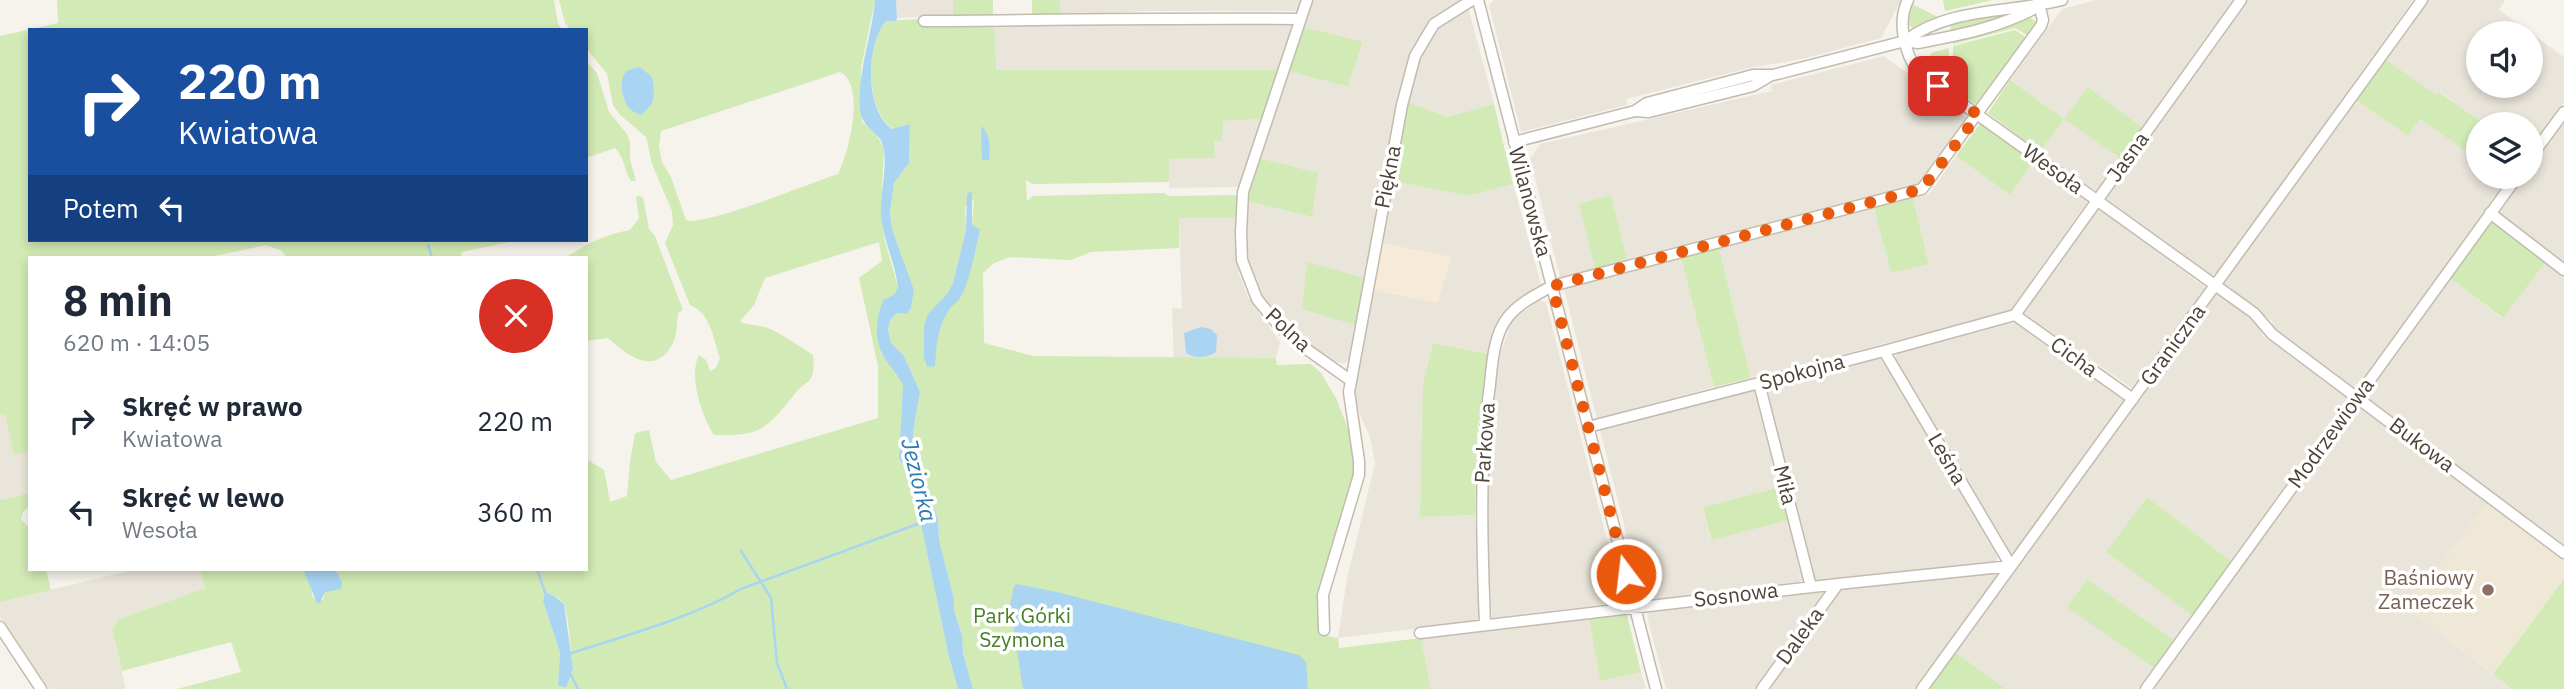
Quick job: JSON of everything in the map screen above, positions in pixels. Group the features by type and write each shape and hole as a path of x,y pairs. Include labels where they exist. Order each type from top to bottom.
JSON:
{"street":[{"name":"Polna","path":"1307,0 1243,192 1242,260 1257,299 1280,327 1295,341 1350,380"},
{"name":"Piękna","path":"1350,380 1402,105 1415,55 1437,21 1472,0"},
{"name":"Wilanowska","path":"1478,0 1656,689"},
{"path":"1905,41 1901,19 1909,0"},
{"path":"1514,142 1635,111 1649,112 1708,92 1753,86 1773,75 1905,41 1916,33 1947,21 1988,10 2062,0"},
{"name":"Jasna","path":"2015,314 2241,0"},
{"name":"Graniczna","path":"1922,689 2422,0"},
{"path":"2035,36 2042,23 2038,3"},
{"path":"1905,41 1918,43 1994,26 2021,7"},
{"path":"2021,7 2035,36"},
{"path":"924,21 1088,18 1300,19"},
{"name":"Parkowa","path":"1485,625 1481,503 1484,430 1494,355 1507,318 1552,286 1922,189 2035,36"},
{"name":"Wesoła","path":"1905,41 1912,64 1918,72 2215,286"},
{"path":"2543,140 2564,112"},
{"name":"Modrzewiowa","path":"2146,689 2508,189"},
{"path":"2490,213 2564,270"},
{"name":"Bukowa","path":"2215,286 2255,313 2272,334 2564,553"},
{"name":"Spokojna","path":"1588,427 1884,351 2015,314"},
{"name":"Cicha","path":"2015,314 2133,399"},
{"name":"Leśna","path":"1884,351 2011,566"},
{"path":"1324,630 1323,595 1359,475 1349,401 1350,380"},
{"name":"Miła","path":"1759,383 1811,587"},
{"name":"Sosnowa","path":"1420,633 2011,566"},
{"name":"Daleka","path":"1762,689 1838,584"},
{"path":"0,627 41,689"}],"shaded area":[{"path":"896,0 953,0 953,15 897,18"},
{"path":"1060,0 1302,0 1298,11 1144,11 1060,16"},
{"path":"1313,0 1462,0 1431,18 1411,51 1398,97 1364,278 1307,263 1356,325 1353,356 1345,363 1331,362 1294,337 1262,300 1247,264 1246,201 1311,217 1258,158 1288,71 1348,87 1363,43 1303,27"},
{"path":"1494,0 1901,0 1881,38 1626,99 1627,105 1521,132 1489,5"},
{"path":"2096,0 2233,0 2142,127 2088,87 2065,118 2120,158 2096,191 2040,152 2064,119 2010,80 2062,9"},
{"path":"2248,0 2413,0 2216,274 2211,274 2105,198"},
{"path":"2428,0 2505,0 2499,10 2514,21 2466,21 2466,98 2543,98 2543,42 2564,57 2564,102 2543,131 2543,112 2468,112 2440,92 2436,96 2385,59"},
{"path":"1468,7 1494,104 1447,117 1408,102 1421,54 1439,25"},
{"path":"1294,24 1278,70 995,70 994,26"},
{"path":"1884,56 1969,118 1922,183 1627,259 1611,195 1580,204 1595,269 1560,277 1530,159 1540,144 1772,91 1771,85"},
{"path":"2356,100 2408,136 2420,119 2466,152 2466,189 2501,189 2356,390 2273,330 2273,322 2222,285"},
{"path":"1261,119 1240,187 1169,188 1169,159 1215,158 1214,141 1223,121"},
{"path":"2564,122 2564,264 2497,213 2515,189 2543,189 2543,151"},
{"path":"1956,156 2010,195 2033,162 2088,201 2010,311 1751,378 1719,248 1874,208 1891,273 1929,263 1913,198 1929,194"},
{"path":"1393,181 1468,196 1513,184 1541,284 1501,315 1488,354 1433,343 1423,429 1420,517 1475,515 1480,621 1338,638 1347,579 1375,463 1370,437 1352,396 1373,290 1450,257 1381,243"},
{"path":"2098,208 2206,288 2133,389 2023,312"},
{"path":"1179,218 1235,218 1239,274 1248,297 1280,342 1276,358 1174,359 1172,308 1182,309"},
{"path":"1381,243 1451,257 1438,303 1373,290"},
{"path":"1681,258 1714,387 1597,419 1564,289"},
{"path":"2545,263 2564,278 2564,546 2365,396 2450,278 2502,318"},
{"path":"2217,292 2255,317 2263,336 2349,398 2231,561 2147,497 2107,552 2192,615 2174,640 2087,579 2068,606 2154,668 2139,689 2006,689 1955,652"},
{"path":"1539,299 1546,303 1623,602 1492,618 1486,511 1489,435 1499,357 1512,321"},
{"path":"2017,322 2125,401 2015,553 2009,554 1895,359 1897,353"},
{"path":"1882,357 1998,556 1996,562 1815,581 1766,387"},
{"path":"1755,390 1780,487 1703,507 1710,539 1789,520 1805,581 1650,600 1642,595 1600,430"},
{"path":"2359,404 2488,503 2407,608 2512,689 2154,689"},
{"path":"5,413 14,454 28,451 28,493 0,500 0,415"},
{"name":"Baśniowy Zameczek","path":"2488,503 2564,560 2564,579 2493,674 2407,608"},
{"path":"129,571 200,571 207,588 119,619 112,630 126,689 49,689 0,617 0,602"},
{"path":"2002,571 1915,689 1767,689 1839,588"},
{"path":"1829,589 1757,689 1666,689 1647,616 1652,610"},
{"path":"1589,618 1600,681 1641,672 1646,689 1431,689 1421,638"}],"green space":[{"path":"57,0 554,0 561,28 36,28 58,23"},
{"path":"559,0 875,0 861,68 862,122 875,133 884,148 881,211 884,238 898,287 881,353 898,374 903,385 899,459 908,469 912,481 958,689 177,689 241,672 231,642 122,671 112,629 119,619 206,588 200,571 304,571 313,598 323,600 325,592 331,589 336,571 588,571 588,460 604,470 610,502 627,496 635,433 649,430 656,462 671,480 878,418 878,366 859,278 882,261 879,242 765,278 754,305 740,321 768,328 813,355 812,377 776,417 760,429 742,434 714,435 701,407 695,374 699,355 706,360 710,371 716,368 720,358 707,320 690,305 665,243 673,225 672,211 652,164 646,137 620,115 613,105 607,74 588,50 588,28 569,28 565,23","holes":["631,69 630,109 625,99 623,84","840,72 848,79 854,104 847,151 838,174 714,217 686,220 671,177 662,162 659,147 661,131","545,592 563,603 567,618 573,668 558,686 560,652 543,601"]},
{"path":"953,0 993,0 993,15 953,15"},
{"path":"1032,0 1060,0 1060,16 1032,15"},
{"path":"1943,0 1993,0 1945,11"},
{"path":"1912,4 1942,19 1914,29 1906,22"},
{"path":"2029,8 1991,24 1951,32 1950,24 1984,14"},
{"path":"2029,17 2037,22 2027,35 2015,28 1953,44 1953,40"},
{"name":"Park Górki Szymona","path":"922,19 994,24 996,70 1278,70 1261,119 1223,121 1222,141 1214,141 1215,158 1169,159 1169,182 1032,184 1026,180 1027,201 1033,196 1164,193 1169,196 1239,195 1235,218 1179,218 1179,248 1091,252 1071,260 1010,257 994,263 983,273 984,343 1033,356 1276,358 1277,365 1311,364 1321,373 1336,398 1354,444 1354,481 1318,634 1338,638 1339,648 1421,638 1431,689 973,689 939,540 938,519 913,445 920,392 904,356 891,343 888,329 891,319 897,313 907,314 911,308 914,290 892,229 890,212 894,183 909,163 910,124 893,129 884,120 877,107 871,77 875,46 886,21","holes":["974,200 972,225 980,231 972,263 962,294 951,306 941,324 936,357 928,314 949,293 966,230 965,207"]},
{"path":"1303,27 1363,42 1348,87 1288,71"},
{"path":"28,30 28,242 509,242 462,252 461,256 286,256 280,250 266,245 215,256 28,256 28,452 14,455 5,414 0,415 0,36"},
{"path":"2015,30 2024,36 2026,41 1978,106 1952,87 1953,46"},
{"path":"1949,48 1949,87 1923,71 1926,60 1933,52"},
{"path":"2385,59 2436,95 2439,92 2468,112 2466,152 2420,119 2408,136 2356,100"},
{"path":"588,63 597,73 609,112 627,134 636,181 631,181 615,148 588,157"},
{"path":"2010,80 2064,119 2040,152 1988,113"},
{"path":"2088,87 2142,127 2120,158 2064,119"},
{"path":"1408,102 1447,117 1494,104 1513,184 1468,196 1393,181"},
{"path":"1980,124 2033,162 2010,195 1956,156"},
{"path":"1258,158 1318,173 1312,217 1246,201"},
{"path":"1611,195 1627,259 1595,269 1579,204"},
{"path":"636,197 643,197 649,229 655,236 683,310 678,313 672,345 665,355 648,361 623,351 608,338 588,341 588,256 568,256 597,240 630,230 639,218"},
{"path":"1913,198 1929,264 1891,273 1874,208"},
{"path":"2492,222 2545,263 2503,318 2450,278"},
{"path":"1719,248 1751,378 1714,387 1681,258"},
{"path":"1307,262 1364,278 1356,325 1302,309"},
{"path":"1433,343 1488,354 1477,434 1475,515 1420,517 1423,385"},
{"path":"1780,487 1789,520 1711,540 1703,507"},
{"path":"28,493 28,507 21,519 28,527 28,571 46,571 51,590 0,602 0,500"},
{"path":"2147,497 2231,561 2192,615 2106,552"},
{"path":"2087,579 2174,640 2154,668 2067,607"},
{"path":"2564,579 2564,689 2512,689 2493,674"},
{"path":"1627,615 1641,672 1600,681 1589,618"},
{"path":"1955,652 2006,689 1927,689"}],"water":[{"name":"Jeziorka","path":"875,0 896,0 897,18 896,21 886,21 875,45 871,76 876,107 892,129 910,124 909,163 894,183 890,212 892,229 914,290 911,308 907,314 897,313 891,319 888,329 891,343 904,356 920,392 913,445 938,519 939,540 973,689 958,689 949,657 912,481 908,469 899,459 903,385 883,355 877,331 883,300 894,295 898,287 881,215 884,150 879,138 863,121 860,106 861,79"},
{"path":"640,67 652,77 654,94 652,103 641,115 628,106 622,88 625,73"},
{"path":"981,126 988,137 989,160 982,160"},
{"path":"972,191 972,225 980,230 972,266 959,300 949,310 942,325 935,366 927,367 924,357 924,326 928,314 948,293 953,283 966,230 967,194"},
{"path":"1201,327 1211,329 1217,335 1216,352 1197,357 1186,353 1184,333"},
{"path":"304,571 336,571 342,582 341,589 325,592 320,603 317,603"},
{"path":"1017,584 1299,655 1306,662 1308,689 1023,689 1010,605 1014,586"},
{"path":"545,592 564,604 573,668 566,687 558,686 560,652 543,601"}],"waterway":[{"path":"428,245 432,256"},
{"name":"Jeziorka","path":"569,654 679,618 741,589 923,522"},
{"path":"741,551 771,598 777,663 787,689"},
{"path":"538,571 546,595"},
{"path":"571,675 578,689"}],"place":[{"name":"Baśniowy Zameczek","path":"2488,590"}],"route":[{"path":"1626,574 1552,286 1922,189 1978,115 1938,86"}]}
